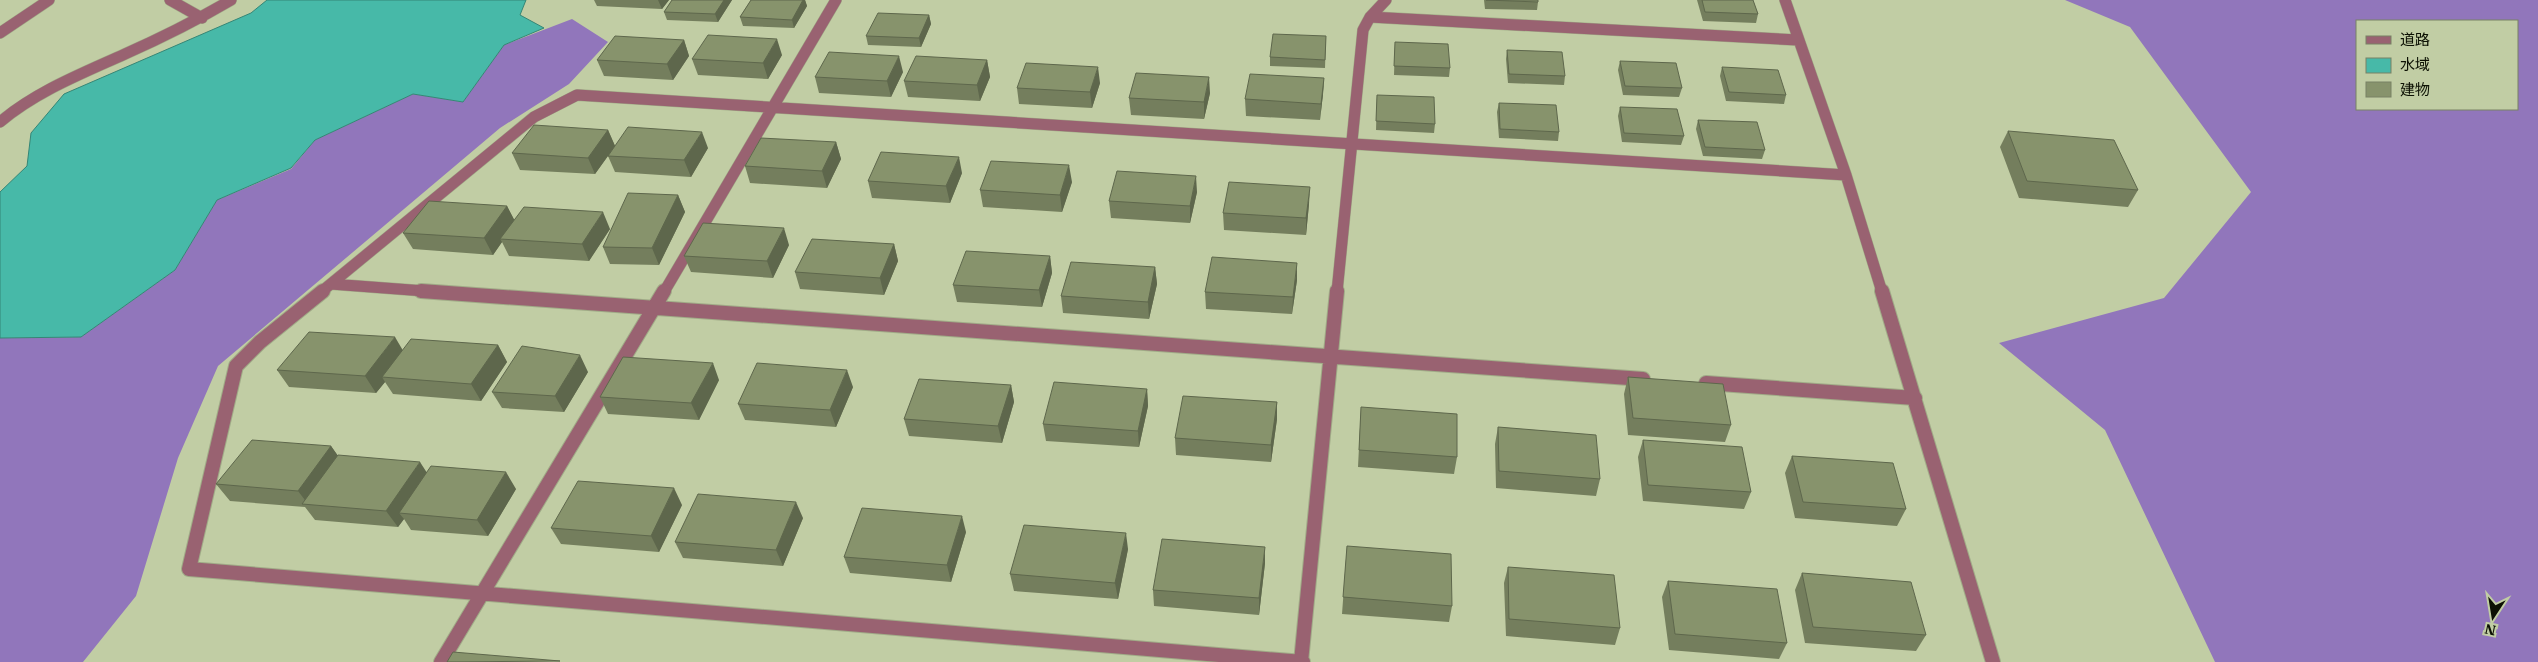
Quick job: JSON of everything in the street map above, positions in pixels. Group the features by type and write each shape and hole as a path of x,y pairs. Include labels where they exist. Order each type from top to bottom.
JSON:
{"street":[{"path":"0,33 49,0"},
{"path":"170,0 170,2 202,18"},
{"path":"0,122 55,85 202,18 231,0"},
{"path":"441,662 480,594 774,108 836,0"},
{"path":"1386,0 1370,17 1363,30 1352,143 1331,356 1302,662 189,569 236,366 260,342 534,117 577,95 1352,143 1846,176"},
{"path":"1785,0 1846,176 1915,398 1993,662"},
{"path":"1370,17 1798,40"},
{"path":"331,284 1658,380"},
{"path":"1697,382 1915,398"}],"shaded area":[{"path":"2065,0 2538,0 2538,662 2215,662 2105,430 1999,343 2164,298 2251,192 2130,27"},
{"path":"572,19 608,42 569,84 500,128 218,366 178,458 136,596 83,662 0,662 0,338 81,337 175,270 217,200 291,169 315,140 413,94 463,102 504,45"}],"water":[{"path":"267,0 526,0 520,15 544,28 504,45 463,102 413,94 315,140 291,168 217,200 175,270 81,337 0,338 0,192 27,166 31,133 64,94 251,13"}],"building":[{"path":"672,0 724,0 715,14 664,12"},
{"path":"751,0 803,0 792,20 740,17"},
{"path":"1486,0 1538,0 1538,2"},
{"path":"1702,0 1753,0 1758,14 1705,12"},
{"path":"878,13 929,15 919,38 866,36"},
{"path":"1273,34 1326,36 1325,60 1270,57"},
{"path":"708,35 777,39 763,63 692,59"},
{"path":"615,36 684,40 667,64 597,60"},
{"path":"1395,42 1448,44 1450,68 1394,66"},
{"path":"1507,50 1562,52 1565,76 1509,74"},
{"path":"829,52 899,56 887,81 815,77"},
{"path":"916,56 987,60 977,85 904,81"},
{"path":"1620,61 1676,63 1682,88 1625,86"},
{"path":"1026,63 1098,67 1090,92 1017,88"},
{"path":"1722,67 1778,70 1786,95 1729,92"},
{"path":"1136,73 1209,77 1204,102 1129,98"},
{"path":"1250,74 1324,78 1321,104 1245,99"},
{"path":"1377,95 1434,97 1435,124 1376,121"},
{"path":"1499,103 1556,105 1559,132 1500,129"},
{"path":"1620,107 1677,109 1684,136 1624,133"},
{"path":"1698,120 1757,122 1765,150 1705,147"},
{"path":"534,125 608,130 588,158 512,153"},
{"path":"628,127 702,132 684,160 608,156"},
{"path":"2008,131 2114,140 2138,190 2027,181"},
{"path":"761,138 836,142 822,171 745,166"},
{"path":"881,152 959,157 946,186 868,181"},
{"path":"991,161 1069,165 1060,195 980,190"},
{"path":"1117,171 1196,176 1190,206 1109,201"},
{"path":"1229,182 1310,187 1306,218 1223,213"},
{"path":"628,193 678,195 652,248 603,247"},
{"path":"429,201 507,206 484,238 403,233"},
{"path":"524,207 603,212 582,244 500,239"},
{"path":"703,223 784,228 767,261 684,256"},
{"path":"812,239 894,244 880,278 795,272"},
{"path":"966,251 1050,256 1039,290 953,285"},
{"path":"1212,257 1297,263 1293,297 1205,292"},
{"path":"1071,262 1155,267 1148,302 1061,296"},
{"path":"309,332 395,337 365,376 277,370"},
{"path":"411,339 498,345 471,384 382,377"},
{"path":"522,346 580,355 555,396 492,392"},
{"path":"623,357 713,363 691,403 600,397"},
{"path":"757,363 847,370 830,410 738,404"},
{"path":"1628,377 1723,384 1731,425 1633,418"},
{"path":"919,379 1011,385 998,426 904,419"},
{"path":"1054,382 1147,389 1138,431 1043,424"},
{"path":"1183,396 1277,402 1271,445 1175,438"},
{"path":"1361,407 1457,414 1457,457 1359,450"},
{"path":"1498,427 1596,435 1600,479 1499,471"},
{"path":"252,440 331,446 298,491 216,484"},
{"path":"1643,440 1742,447 1751,492 1648,485"},
{"path":"338,455 420,462 386,511 302,504"},
{"path":"1792,456 1893,463 1906,509 1803,502"},
{"path":"431,466 506,472 477,520 399,513"},
{"path":"578,481 674,488 651,536 551,528"},
{"path":"698,494 796,502 776,550 675,542"},
{"path":"862,508 962,516 947,565 844,557"},
{"path":"1024,525 1126,533 1115,583 1010,574"},
{"path":"1162,539 1265,547 1259,598 1153,590"},
{"path":"1347,546 1451,554 1452,606 1343,597"},
{"path":"1508,567 1614,575 1620,628 1509,619"},
{"path":"1802,573 1911,582 1926,635 1813,627"},
{"path":"1668,581 1777,589 1787,643 1675,634"},
{"path":"453,652 560,661 447,662"}]}
